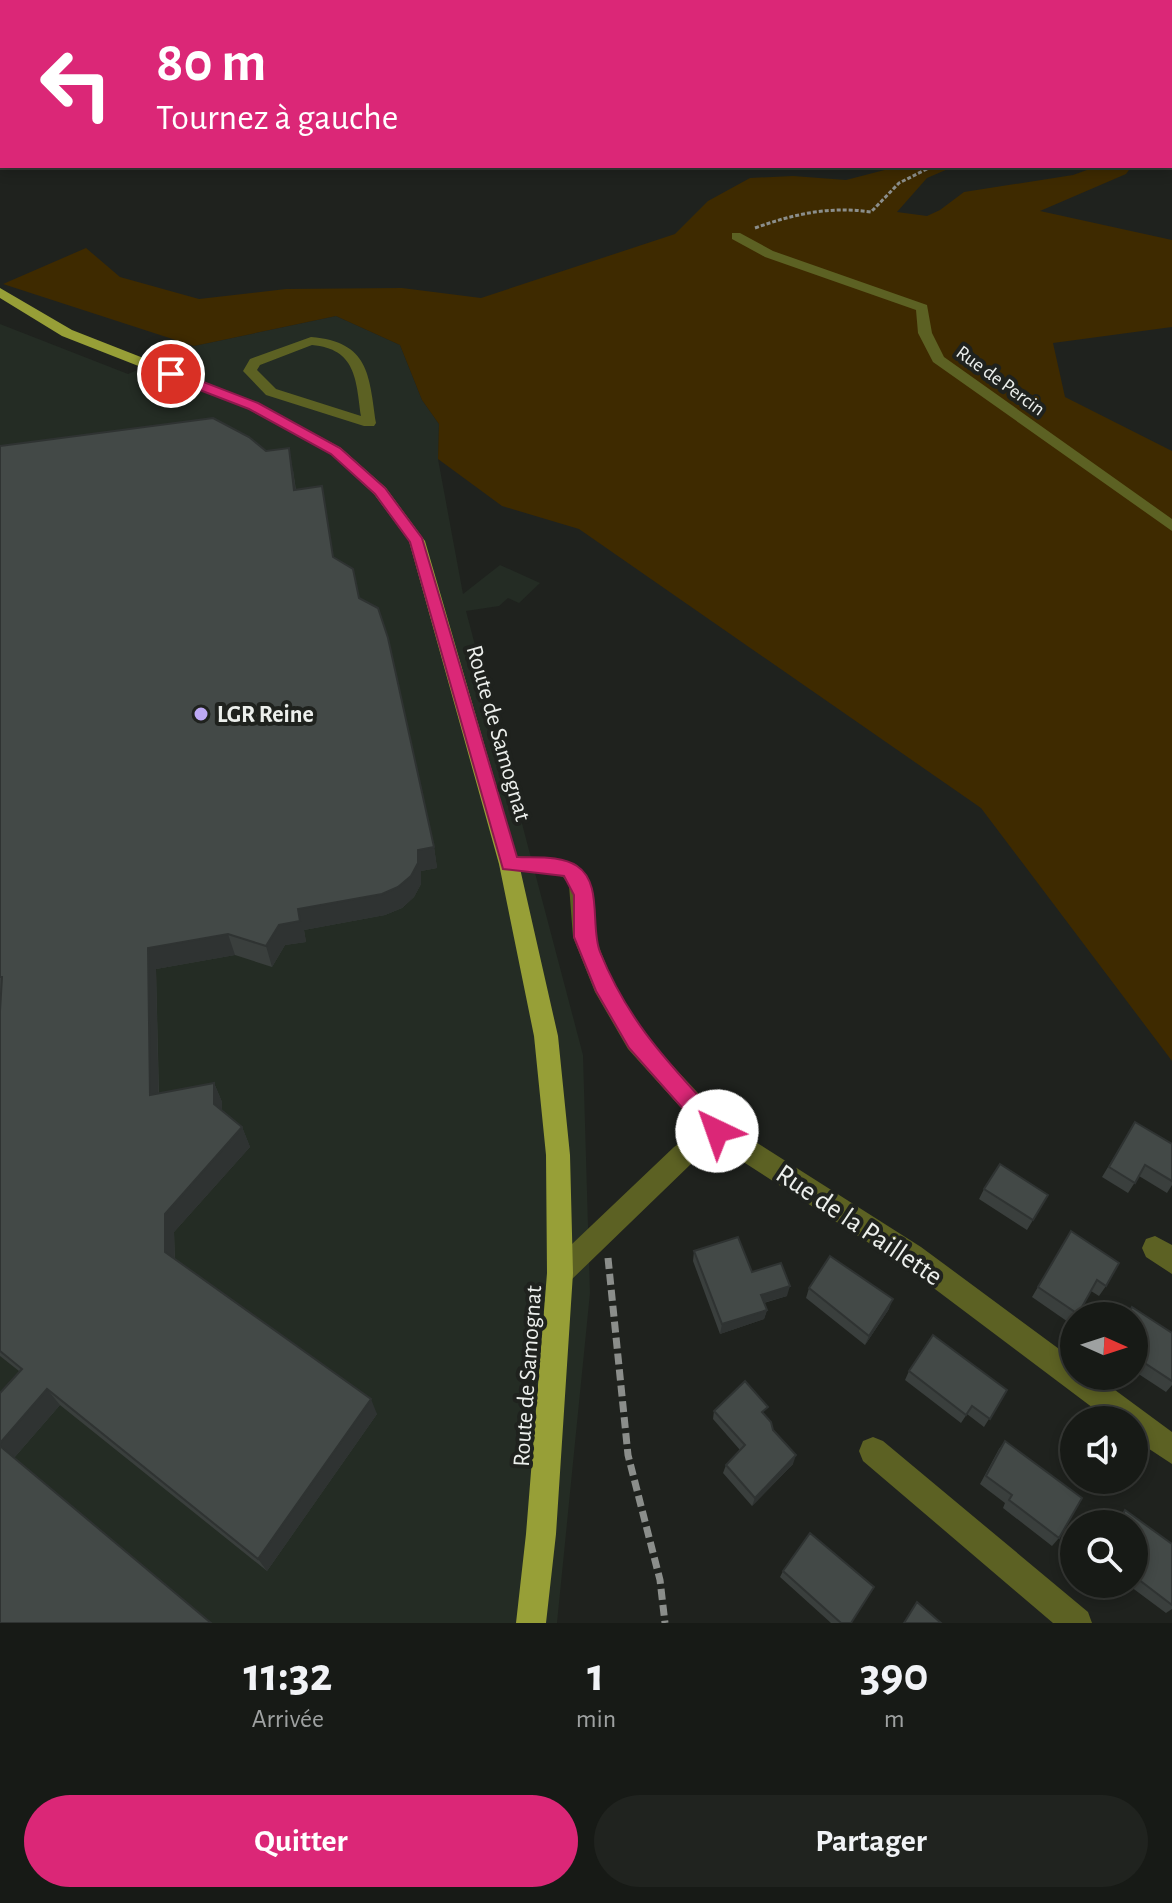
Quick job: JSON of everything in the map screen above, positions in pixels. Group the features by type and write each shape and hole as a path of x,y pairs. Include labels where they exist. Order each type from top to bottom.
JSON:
{"main road":[{"name":"Route de Samognat","path":"0,292 67,333 253,406 336,451 380,491 417,541 509,864 546,1036 558,1155 560,1273 541,1534 531,1623"}],"street":[{"name":"Rue de Percin","path":"736,236 769,254 922,308 925,333 938,359 1172,526"},
{"path":"311,341 331,341 351,353 361,370 369,423 271,392 250,371 255,362 270,356 311,341"},
{"name":"Rue de la Paillette","path":"509,864 554,866 570,871 579,882 583,895 584,937 609,996 636,1042 717,1131 912,1256 1113,1406"},
{"path":"560,1273 683,1155 717,1131"},
{"name":"Rue de la Paillette","path":"1148,1432 1172,1450"},
{"path":"873,1451 1077,1623"}],"path":[{"path":"736,236 804,210 833,208 871,212 899,183 929,168"},
{"path":"617,1218 628,1227 611,1248 608,1258 628,1455 659,1569 665,1623"}],"shaded area":[{"path":"892,168 950,168 927,178 897,212 927,216 964,192 1073,175 1092,168 1130,168 1126,174 1040,211 1172,240 1172,327 1053,343 1065,397 1172,451 1172,1061 981,808 579,529 502,506 438,459 439,424 422,400 400,345 336,316 194,346 3,284 86,248 120,277 199,299 286,289 402,288 481,298 675,234 708,201 750,178 793,176 846,180"},
{"path":"336,316 400,345 422,400 439,424 438,459 463,594 500,565 540,583 519,603 508,598 499,606 466,611 583,1055 590,1293 557,1623 0,1623 0,324 128,374 194,346"}],"building":[{"path":"213,418 249,437 266,451 289,448 294,490 322,486 333,557 353,569 359,598 378,608 388,638 434,847 418,850 418,863 411,876 398,887 382,894 298,909 300,921 279,925 266,946 228,934 148,948 150,1095 214,1083 214,1104 242,1127 165,1214 165,1252 371,1399 258,1559 47,1389 0,1443 0,1393 22,1369 0,1351 0,446"},
{"path":"1135,1122 1172,1144 1172,1181 1145,1165 1135,1183 1109,1167"},
{"path":"1000,1164 1048,1195 1033,1220 984,1189"},
{"path":"1071,1231 1119,1263 1106,1286 1097,1280 1085,1302 1060,1302 1038,1287"},
{"path":"738,1237 752,1272 781,1263 790,1286 761,1295 767,1310 722,1324 694,1251"},
{"path":"830,1256 893,1299 869,1336 809,1288"},
{"path":"1148,1317 1172,1333 1172,1381 1148,1365"},
{"path":"933,1335 1007,1390 990,1419 972,1406 966,1415 909,1371"},
{"path":"745,1381 768,1407 762,1412 771,1422 773,1430 796,1455 755,1498 726,1465 745,1445 714,1411"},
{"path":"1005,1441 1060,1482 1060,1494 1077,1494 1082,1498 1075,1510 1060,1510 1059,1538 1009,1500 1012,1495 986,1476"},
{"path":"0,1446 211,1623 0,1623"},
{"path":"1148,1527 1172,1544 1172,1605 1148,1587"},
{"path":"810,1533 874,1587 851,1623 841,1623 783,1571"},
{"path":"917,1602 941,1623 904,1623"}],"place":[{"name":"LGR Reine","path":"201,714"}],"route":[{"path":"171,374 253,406 336,451 380,491 417,541 509,864 554,866 570,871 579,882 583,895 584,937 603,985 636,1042 717,1131"}]}
